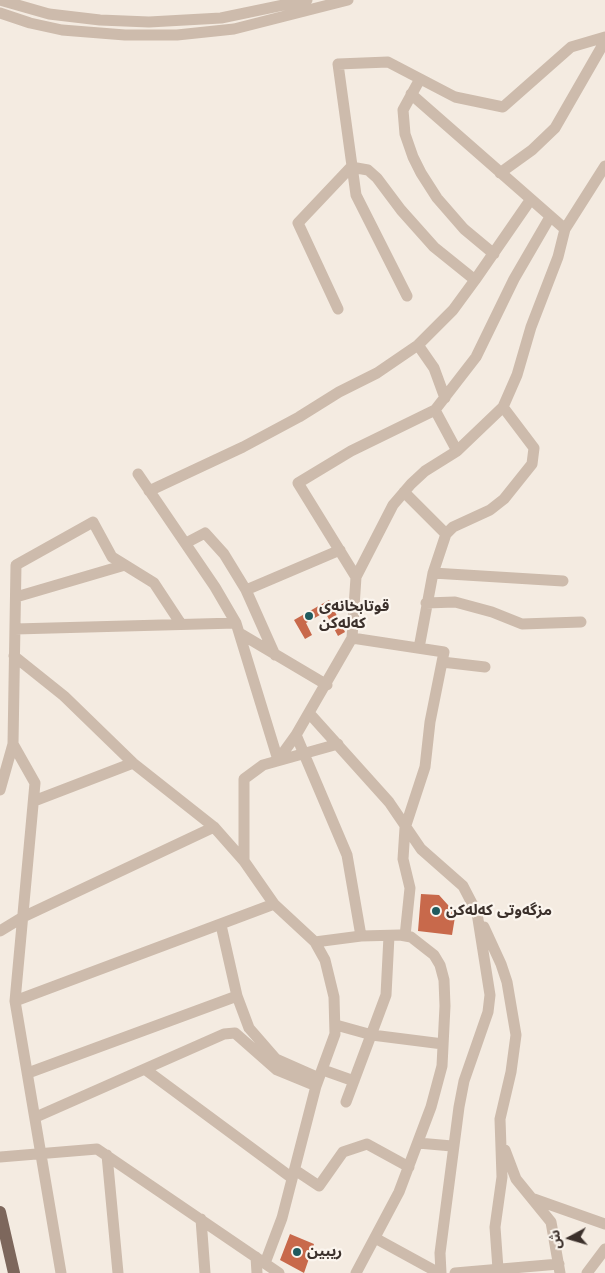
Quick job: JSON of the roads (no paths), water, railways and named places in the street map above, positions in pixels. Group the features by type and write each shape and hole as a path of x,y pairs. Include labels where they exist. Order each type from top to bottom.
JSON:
{"main road":[{"path":"0,1212 14,1273"}],"street":[{"path":"0,0 49,14 100,20 149,22 221,18 307,0"},
{"path":"0,13 30,23 62,30 126,35 177,35 234,29 348,0"},
{"path":"407,296 361,208 352,183 338,64 388,62 455,97 504,107 571,47 605,39"},
{"path":"500,172 532,150 555,128 605,39"},
{"path":"420,78 406,102 402,120 405,134 421,174 437,198 460,224 494,254"},
{"path":"411,94 565,229"},
{"path":"278,760 310,714 352,638 356,576 393,505 425,471 457,452 503,407 517,375 565,229 605,166"},
{"path":"351,167 368,170 377,178 400,210 434,247 475,280"},
{"path":"338,309 298,223 351,167"},
{"path":"149,491 243,447 292,421 339,392 377,373 418,345 452,310 494,254 531,199"},
{"path":"356,576 298,483 351,451 435,410 476,357 514,279 550,217"},
{"path":"418,345 434,368 445,398"},
{"path":"419,648 433,573 446,534 453,527 490,510 504,499 532,464 534,448 503,407"},
{"path":"435,410 457,452"},
{"path":"138,474 186,544 236,623 241,634 278,760"},
{"path":"404,492 446,534"},
{"path":"0,790 13,744 16,565 93,522 112,558 154,582 181,624"},
{"path":"186,544 205,533 224,554 246,590 275,655"},
{"path":"246,590 340,550"},
{"path":"16,596 125,565"},
{"path":"433,573 564,581"},
{"path":"426,603 455,602 522,624 581,622"},
{"path":"16,629 236,623"},
{"path":"241,634 327,685"},
{"path":"352,638 444,652 425,767 405,828 403,858 410,888 405,936"},
{"path":"14,656 64,696 133,763 214,827 244,861 274,904 315,942 325,960 334,997 336,1025 319,1078 282,1218 260,1260 257,1273"},
{"path":"442,662 485,666"},
{"path":"310,714 389,802 421,849 463,886 501,964 514,1018 514,1054 500,1119 502,1177 495,1227 498,1269"},
{"path":"296,735 347,855 361,936"},
{"path":"13,744 35,783 15,1001 61,1273"},
{"path":"244,861 244,779 263,765 338,744"},
{"path":"34,801 133,763"},
{"path":"0,931 22,917 214,827"},
{"path":"15,1001 274,904"},
{"path":"375,1238 440,1273 440,1253 452,1146 464,1082 482,1033 490,995 477,913"},
{"path":"221,925 237,996 249,1028 276,1059 319,1078"},
{"path":"315,942 361,936 405,936 425,946 440,965 445,1006 442,1066 418,1143 399,1192 356,1273"},
{"path":"346,1102 386,995 389,936"},
{"path":"28,1073 237,996"},
{"path":"336,1025 372,1035 443,1044"},
{"path":"36,1117 224,1034 234,1033 276,1070 319,1078 354,1081"},
{"path":"146,1070 294,1174 319,1186 343,1152 367,1144 409,1167"},
{"path":"418,1143 452,1146"},
{"path":"455,1273 498,1269 560,1268 551,1222 516,1179 502,1143"},
{"path":"0,1157 97,1149 279,1273"},
{"path":"107,1155 118,1273"},
{"path":"531,1198 605,1224"},
{"path":"201,1219 204,1273"},
{"path":"587,1273 605,1249"}],"place":[{"name":"قوتابخانەی کەلەکن","path":"309,616"},
{"name":"مزگەوتی کەلەکن","path":"436,911"},
{"name":"ریبین","path":"297,1252"}]}
